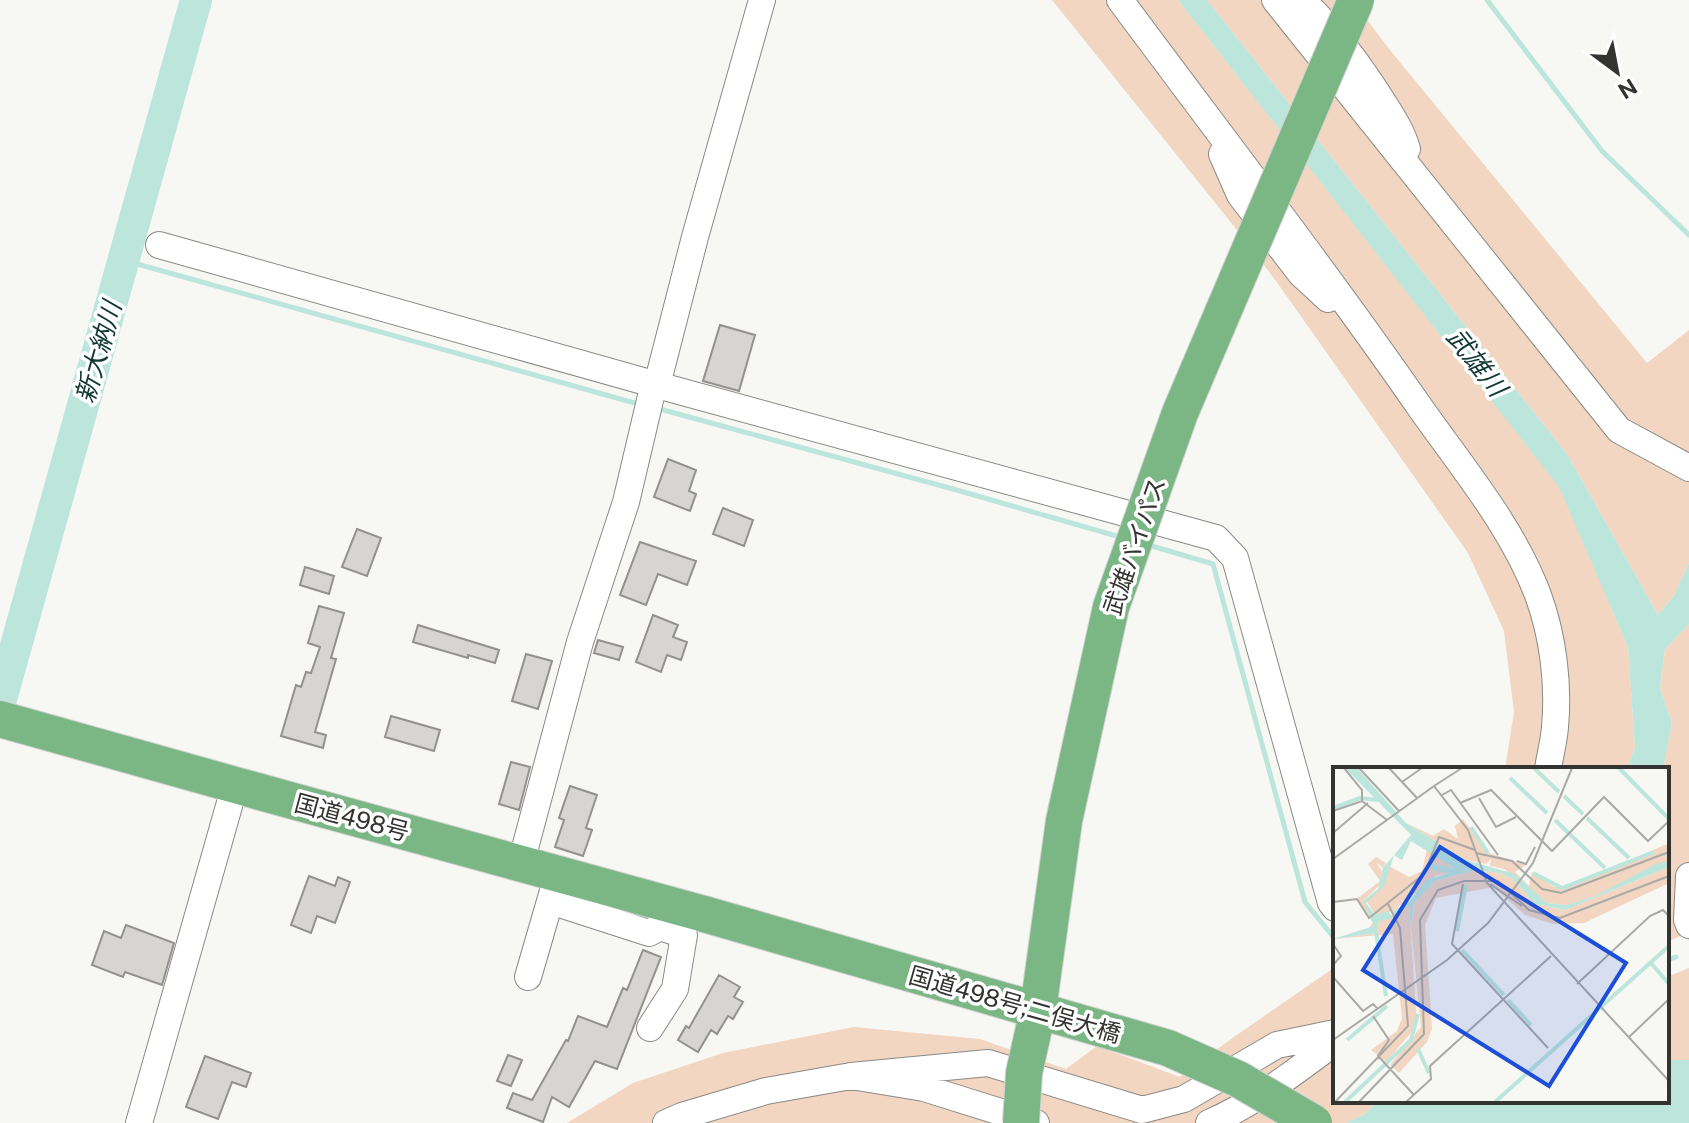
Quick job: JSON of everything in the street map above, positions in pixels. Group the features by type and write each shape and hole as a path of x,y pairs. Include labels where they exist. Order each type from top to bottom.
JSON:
{"highway":[{"name":"武雄バイパス","path":"1021,1123 1024,1073 1038,1010 1064,821 1111,607 1180,413 1356,0"},
{"name":"国道498号","path":"12,722 521,863 554,887 704,914"},
{"name":"国道498号;二俣大橋","path":"704,914 1168,1048 1238,1079 1314,1123"}],"street":[{"path":"521,863 580,642 626,502 695,237 762,0"},
{"path":"1120,0 1359,319 1496,515 1523,559 1539,598 1552,652 1555,727 1548,767"},
{"path":"1275,0 1619,430 1689,468"},
{"path":"1302,0 1360,66 1402,133 1415,175"},
{"path":"159,245 651,401 1216,538 1235,558 1333,906"},
{"path":"139,1123 235,785"},
{"path":"1689,876 1689,925"},
{"path":"528,977 554,887 649,933 660,927 684,935 675,989 650,1028"},
{"path":"666,1123 766,1091 851,1076 988,1063 1142,1110 1184,1099 1277,1045 1333,1033"},
{"path":"1209,1123 1286,1078 1333,1043"},
{"path":"851,1076 924,1088 1036,1123"}],"shaded area":[{"path":"1052,0 1178,0 1560,487 1628,647 1635,747 1628,767 1505,767 1514,712 1504,631 1468,553 1233,225"},
{"path":"1207,0 1352,0 1647,363 1689,330 1689,563 1674,596 1658,615 1567,454"},
{"path":"1689,624 1689,941 1685,934 1669,941 1669,767 1663,767 1672,723 1660,688 1665,649"},
{"path":"1333,968 1333,1103 1375,1103 1365,1114 1346,1123 567,1123 633,1083 723,1053 854,1027 980,1039 1066,1069 1097,1046 1180,1077"},
{"path":"1689,968 1689,1060 1669,1060 1669,976"}],"water":[{"name":"武雄川","path":"1178,0 1207,0 1567,454 1658,615 1674,596 1689,563 1689,624 1665,649 1660,688 1672,723 1663,767 1628,767 1635,747 1628,647 1559,487"},
{"path":"1669,1060 1689,1060 1689,1123 1346,1123 1365,1114 1375,1103 1669,1103"}],"building":[{"path":"720,325 755,335 739,391 703,381"},
{"path":"668,459 696,470 689,491 696,494 690,511 654,497"},
{"path":"723,508 753,520 744,546 713,534"},
{"path":"357,529 381,538 367,576 342,567"},
{"path":"640,542 696,561 687,585 658,574 646,605 620,595"},
{"path":"305,567 334,576 329,594 300,585"},
{"path":"319,606 344,613 331,658 336,659 315,732 326,735 323,748 281,736 296,685 301,687 306,672 311,673 320,647 308,643"},
{"path":"653,615 678,625 673,637 687,642 681,660 667,655 661,672 636,662"},
{"path":"418,625 499,650 495,663 413,642"},
{"path":"598,640 623,647 619,660 594,653"},
{"path":"526,654 552,661 538,709 512,701"},
{"path":"391,716 440,730 434,751 385,737"},
{"path":"511,762 530,767 519,810 499,804"},
{"path":"570,786 597,795 586,828 592,830 583,856 555,847 564,820 559,818"},
{"path":"309,876 335,886 338,877 350,882 335,923 317,916 311,933 291,925"},
{"path":"126,925 174,943 162,985 125,972 123,977 92,965 104,931 121,938"},
{"path":"643,950 661,957 617,1069 595,1061 569,1107 552,1097 543,1122 507,1108 513,1093 532,1100 568,1041 578,1016 607,1027 623,988 627,990"},
{"path":"719,975 740,987 734,997 743,1002 733,1019 728,1016 717,1034 711,1030 698,1052 678,1040 686,1026 689,1028"},
{"path":"508,1055 522,1060 511,1086 497,1081"},
{"path":"205,1056 251,1073 246,1087 232,1082 218,1119 186,1107"}],"waterway":[{"name":"新大納川","path":"0,703 196,0"},
{"path":"1487,0 1602,151 1689,235"},
{"path":"123,260 642,405"},
{"path":"656,408 1120,537"},
{"path":"1145,544 1213,564 1305,902 1333,937"},
{"path":"1669,959 1676,957"}]}
